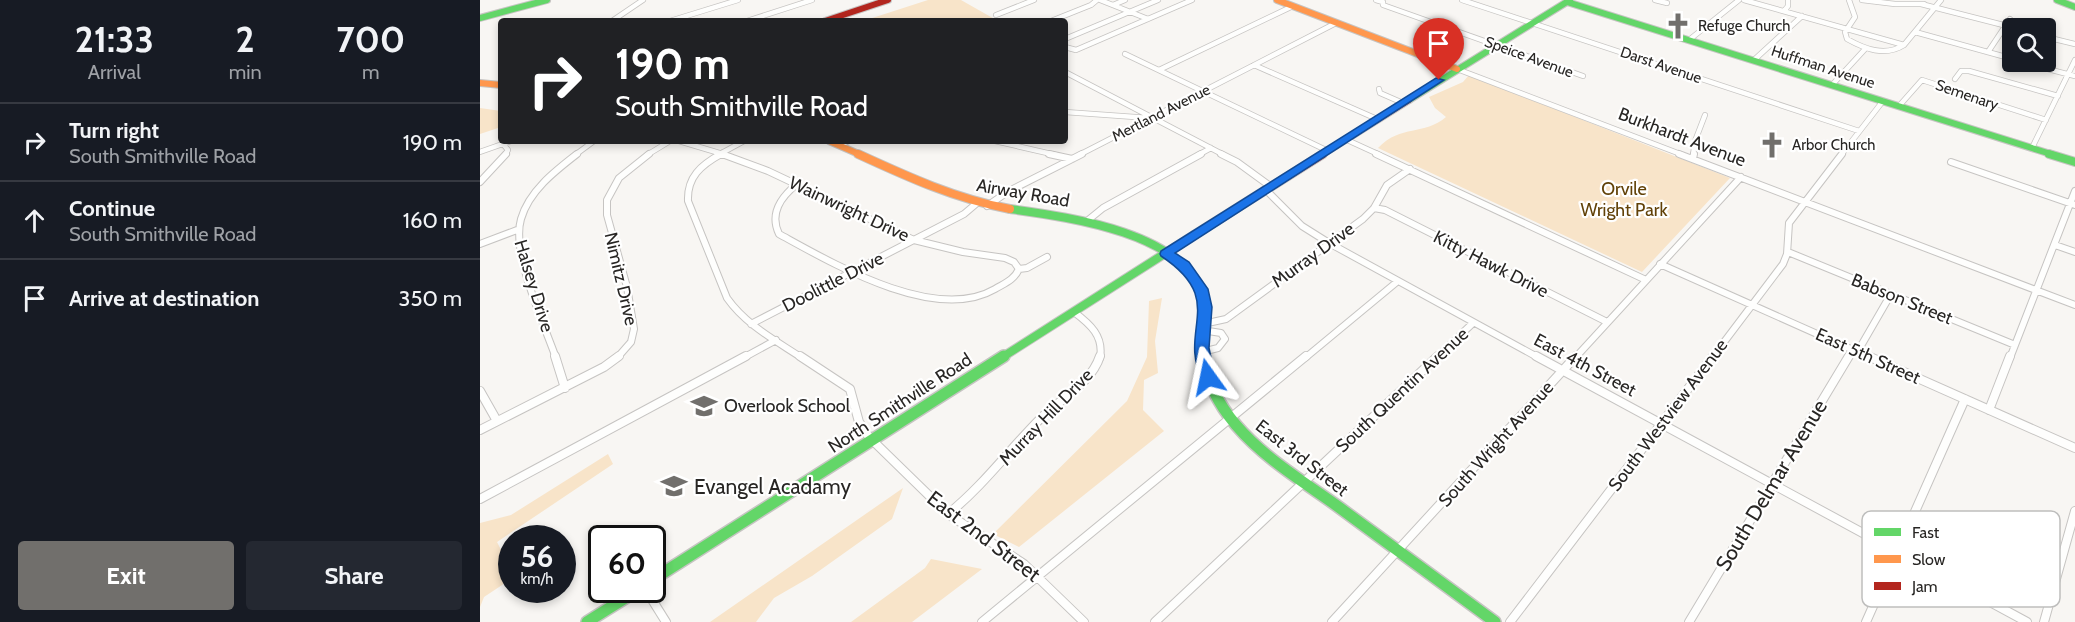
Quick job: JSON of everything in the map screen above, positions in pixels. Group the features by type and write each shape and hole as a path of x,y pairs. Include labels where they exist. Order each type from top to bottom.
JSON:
{"main road":[{"path":"480,17 537,0"},
{"path":"480,17 547,0"},
{"path":"834,18 888,0"},
{"name":"Burkhardt Avenue","path":"1277,0 1458,69"},
{"name":"North Smithville Road","path":"666,571 1064,316 1166,254 1267,187 1566,0"},
{"name":"Huffman Avenue","path":"1566,0 2075,162"},
{"path":"2057,0 2075,7"},
{"path":"480,83 498,85"},
{"name":"Airway Road","path":"846,144 951,194 982,204 1087,221 1114,230"},
{"name":"East 3rd Street","path":"1114,230 1184,265 1197,281 1204,296 1202,352 1214,392 1230,419 1253,444 1495,622"},
{"path":"587,622 617,603"}],"street":[{"path":"616,18 643,0"},
{"path":"680,18 738,0"},
{"path":"756,18 812,0"},
{"path":"996,15 1034,0"},
{"path":"1058,18 1099,0 1148,19"},
{"path":"1113,5 1125,0"},
{"path":"1068,38 1158,0"},
{"path":"1068,48 1073,50 1192,0"},
{"name":"Speice Avenue","path":"1376,0 1385,1 1383,5 1583,76"},
{"name":"Darst Avenue","path":"1462,0 1859,131"},
{"path":"1655,0 1667,3"},
{"path":"1689,40 1739,0"},
{"path":"1744,0 1904,45"},
{"path":"1784,11 1788,6 1788,0"},
{"path":"1849,0 1855,17 1845,35 1848,39 1866,48 1890,51 1899,50 1941,0"},
{"path":"1862,0 1885,4 1921,4 1941,0"},
{"path":"1921,4 2002,25"},
{"path":"1159,70 1293,6"},
{"path":"1754,60 1802,16"},
{"name":"Mertland Avenue","path":"982,204 1336,23"},
{"path":"1988,52 2002,31"},
{"path":"1915,32 2002,56"},
{"path":"2056,39 2075,44"},
{"path":"1832,85 1866,48"},
{"path":"1125,54 1326,150"},
{"path":"2032,148 2058,96 2072,75 2075,60"},
{"path":"1254,65 1377,119"},
{"name":"Burkhardt Avenue","path":"1458,69 2075,305"},
{"path":"1955,79 1960,71 1972,71 2058,96"},
{"path":"2056,71 2072,75"},
{"name":"East 4th Street","path":"1068,74 1245,167 1267,187 1302,226 1329,243 1562,372 1862,532"},
{"name":"Semenary","path":"1899,106 1922,81 2046,120"},
{"path":"1379,89 1380,93 1403,103"},
{"path":"1805,202 1884,101"},
{"path":"1068,112 1152,118"},
{"path":"1693,159 1695,141 1705,115"},
{"path":"1345,139 1646,280"},
{"path":"480,152 503,144 508,150 506,157 480,182"},
{"name":"Halsey Drive","path":"566,388 534,295 519,244 518,230 528,203 544,182 590,144"},
{"name":"Nimitz Drive","path":"480,430 566,388 612,362 634,336 634,316 610,227 606,201 622,175 666,144"},
{"name":"Wainwright Drive","path":"689,144 723,154 797,184 914,240 963,252 1005,258 1014,262 1019,269"},
{"path":"480,499 776,340 737,312 727,298 687,196 688,184 694,175 739,144"},
{"path":"1008,144 1072,159"},
{"path":"1087,221 1103,208 1211,148"},
{"path":"1951,162 2073,204"},
{"name":"Murray Drive","path":"1203,327 1226,319 1363,219 1374,208 1387,185 1410,169"},
{"name":"South Wright Avenue","path":"1332,622 1741,177"},
{"path":"797,184 776,207 774,219 776,230 791,242 850,273 908,292 956,301 989,293 1015,277 1019,269 1027,268 1047,257"},
{"path":"1989,410 2073,204 2075,191"},
{"name":"South Westview Avenue","path":"1510,622 1783,264 1788,252 1786,230 1805,202"},
{"name":"Doolittle Drive","path":"751,324 982,204"},
{"name":"Kitty Hawk Drive","path":"1374,208 1385,210 1607,322"},
{"path":"480,244 518,230"},
{"path":"2055,244 2075,252"},
{"name":"Babson Street","path":"1788,252 2015,345"},
{"name":"East 5th Street","path":"1660,264 2075,448"},
{"path":"982,622 1398,281"},
{"name":"South Delmar Avenue","path":"1689,622 1891,294"},
{"name":"Murray Hill Drive","path":"948,514 978,490 1042,417 1096,367 1101,352 1100,340 1092,327 1074,312"},
{"name":"South Quentin Avenue","path":"1155,622 1473,323"},
{"path":"1202,352 1218,348 1225,339 1221,333 1203,327"},
{"name":"East 2nd Street","path":"776,340 850,389 859,422 873,440 948,514 996,544 1038,576 1084,622"},
{"path":"480,391 497,421"},
{"path":"1915,511 1965,399"},
{"path":"2060,565 2075,511"},
{"path":"654,603 666,622"},
{"path":"1866,622 1873,607"},
{"name":"East 4th Street","path":"2000,607 2027,622"},
{"path":"2044,622 2048,607"}],"green space":[{"path":"928,0 961,0 993,18 872,18"},
{"name":"Orvile Wright Park","path":"1469,75 1730,178 1642,272 1378,148 1395,136 1438,123 1446,117 1435,108 1429,97 1463,82"},
{"path":"480,108 498,111 498,128 480,134"},
{"path":"1162,298 1155,341 1158,373 1144,380 1143,410 1164,431 1019,547 993,534 1127,401 1147,357 1149,301"},
{"path":"608,454 613,464 522,525 498,525 498,588 484,597 480,607 480,523 511,515"},
{"path":"903,488 892,519 812,576 774,598 756,622 710,622"},
{"path":"931,559 982,569 912,622 851,622 925,568"}],"traffic: fast":[{"path":"480,18 547,0"},
{"path":"1409,100 1570,0"},
{"path":"2057,0 2075,7"},
{"path":"1567,2 2075,162"},
{"path":"1010,209 1090,223 1121,232 1150,243 1175,258 1193,276 1203,297 1202,342 1205,368 1214,392 1235,424 1278,463 1495,622"},
{"path":"666,571 1194,235"},
{"path":"587,622 617,603"}],"traffic: slow":[{"path":"1277,0 1457,69"},
{"path":"480,83 498,85"},
{"path":"836,144 940,190 986,205 1010,209"}],"traffic: jam":[{"path":"834,18 888,0"},
{"path":"1194,235 1409,100"}],"place":[{"name":"Refuge Church","path":"1678,26"},
{"name":"Arbor Church","path":"1772,145"},
{"name":"Overlook School","path":"704,406"},
{"name":"Evangel Acadamy","path":"674,486"}],"route":[{"path":"1208,377 1202,348 1205,307 1202,289 1184,265 1166,254 1439,80"}]}
